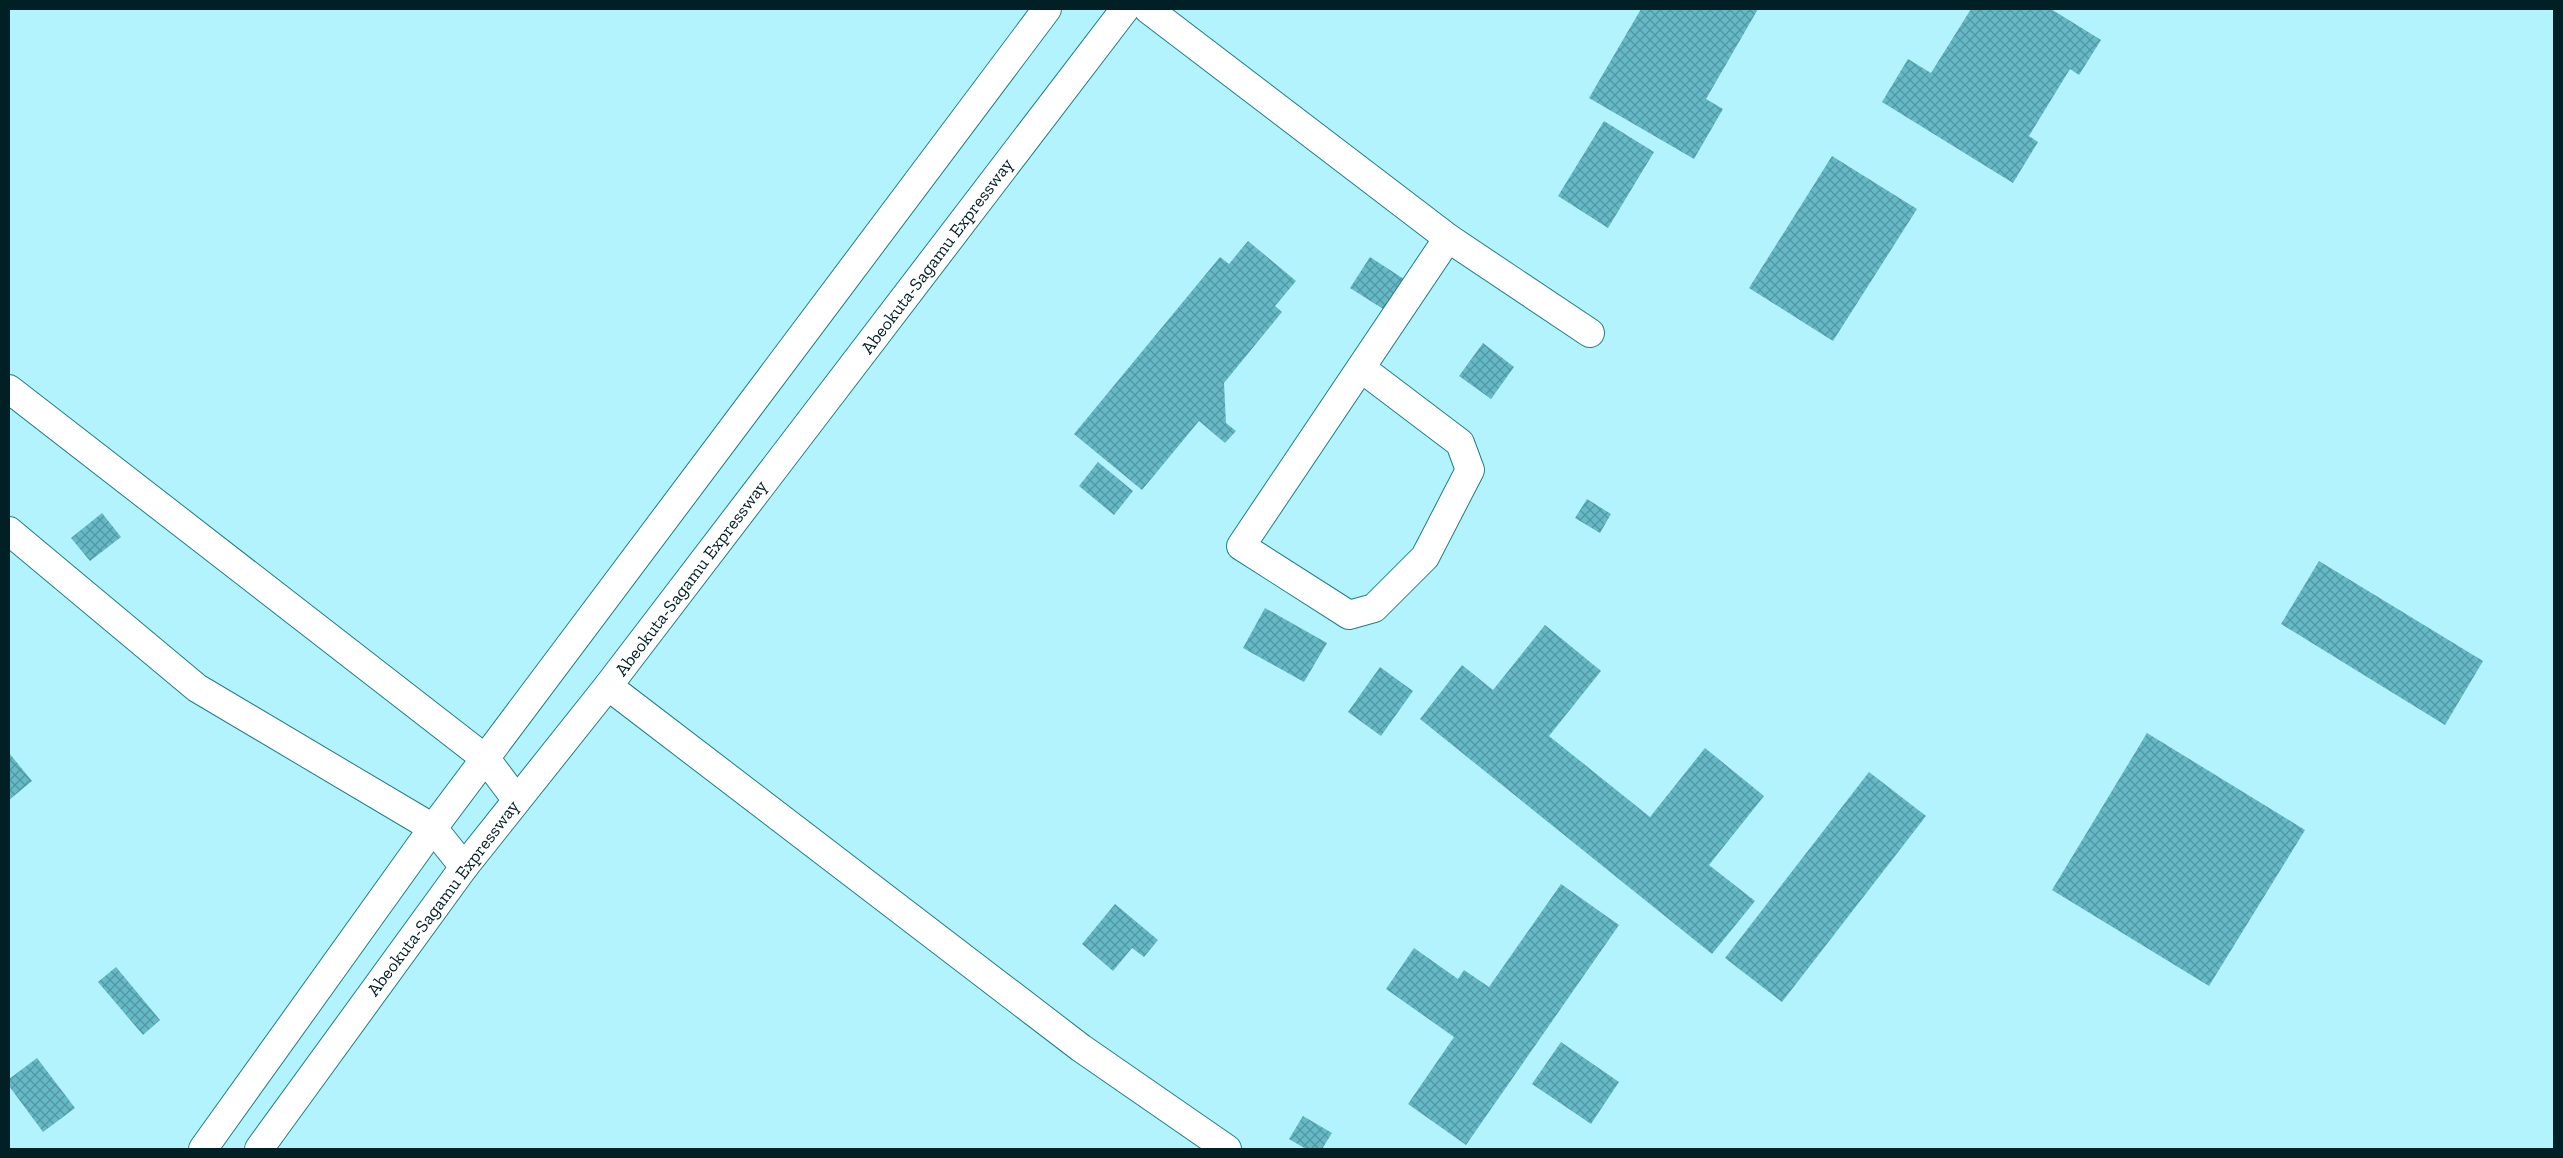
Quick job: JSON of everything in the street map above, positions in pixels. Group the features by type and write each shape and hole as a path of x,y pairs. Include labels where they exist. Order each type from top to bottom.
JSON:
{"main road":[{"path":"203,1149 433,828 1047,9"},
{"name":"Abeokuta-Sagamu Expressway","path":"259,1149 464,866 608,686 1126,9"},
{"path":"1148,9 1448,238 1590,333"},
{"path":"1360,368 1460,444 1470,470 1425,558 1374,608 1349,615 1241,546 1360,368 1448,238"},
{"path":"9,389 486,759 516,799"},
{"path":"9,531 197,688 433,828 464,866"},
{"path":"608,686 1080,1048 1227,1149"}],"building":[{"path":"1641,9 1758,9 1706,99 1723,109 1694,159 1589,98"},
{"path":"1971,9 2051,9 2101,40 2079,75 2070,69 2029,136 2038,142 2013,183 1882,102 1908,59 1931,73"},
{"path":"1604,121 1654,152 1608,228 1558,196"},
{"path":"1832,156 1917,209 1833,341 1749,288"},
{"path":"1248,241 1296,281 1275,306 1282,312 1224,383 1226,423 1236,431 1225,443 1199,421 1142,490 1074,434 1220,257 1229,264"},
{"path":"1370,257 1410,283 1391,314 1350,288"},
{"path":"1483,343 1514,367 1491,399 1459,376"},
{"path":"1098,462 1133,491 1114,515 1079,486"},
{"path":"1587,499 1611,514 1600,533 1575,518"},
{"path":"102,513 121,537 90,561 71,538"},
{"path":"2319,561 2483,661 2445,725 2281,624"},
{"path":"1265,608 1327,643 1304,682 1243,648"},
{"path":"1545,625 1601,671 1549,736 1650,817 1705,748 1764,796 1709,865 1755,901 1712,954 1420,719 1462,665 1493,690"},
{"path":"1380,667 1413,691 1381,736 1348,712"},
{"path":"2147,733 2305,830 2209,986 2052,890"},
{"path":"9,753 32,781 9,800"},
{"path":"1869,772 1926,816 1782,1002 1725,958"},
{"path":"1561,884 1619,925 1466,1145 1408,1104 1454,1037 1386,989 1414,948 1458,979 1464,970 1489,987"},
{"path":"1115,904 1158,940 1144,957 1132,948 1113,971 1082,944"},
{"path":"116,967 160,1020 143,1035 98,982"},
{"path":"1561,1042 1619,1082 1591,1124 1532,1084"},
{"path":"37,1058 75,1108 43,1132 9,1086 9,1079"},
{"path":"1303,1116 1332,1133 1322,1149 1306,1149 1289,1139"}]}
